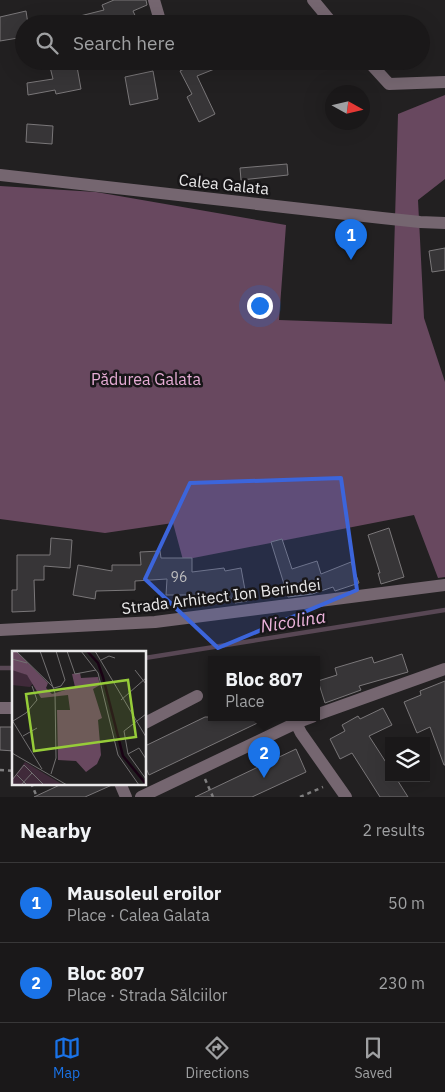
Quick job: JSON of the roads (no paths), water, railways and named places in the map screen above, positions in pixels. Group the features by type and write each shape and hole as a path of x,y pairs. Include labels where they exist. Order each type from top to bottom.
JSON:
{"street":[{"path":"154,0 158,15"},
{"path":"313,0 326,15"},
{"path":"376,70 389,84 445,82"},
{"name":"Calea Galata","path":"0,175 382,218 420,222 445,222"},
{"name":"Strada Arhitect Ion Berindei","path":"0,630 155,622 445,585"},
{"path":"320,714 445,669"},
{"path":"146,722 197,696"},
{"path":"141,797 301,721"},
{"path":"296,723 346,797"},
{"path":"120,784 126,797"}],"waterway":[{"name":"Nicolina","path":"146,658 445,610"},
{"name":"Nicolina","path":"0,668 12,668"}],"place":[{"name":"Mausoleul eroilor","path":"351,260"},
{"name":"Bloc 807","path":"264,778"}],"park label":[{"name":"Pădurea Galata","path":"146,379"}]}
